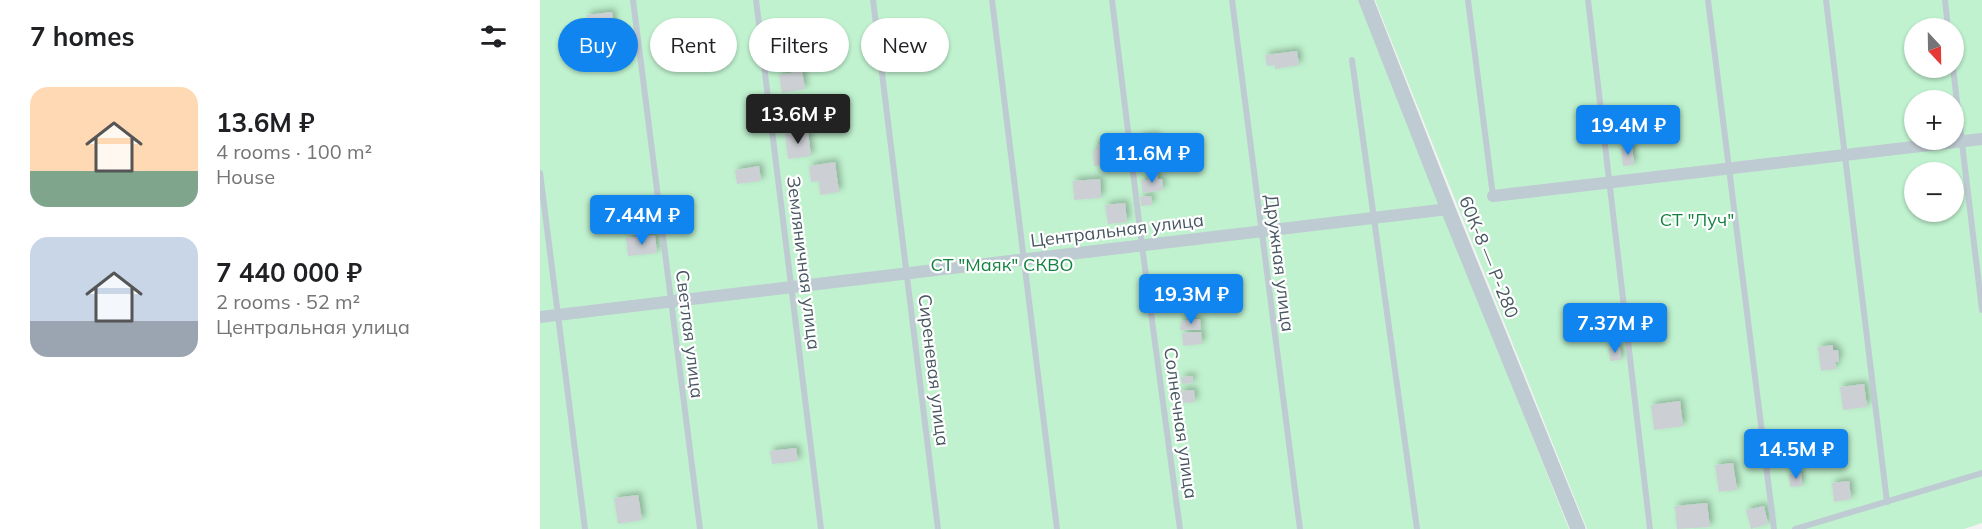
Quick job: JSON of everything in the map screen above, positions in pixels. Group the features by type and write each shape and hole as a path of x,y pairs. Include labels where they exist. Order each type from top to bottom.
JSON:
{"street":[{"name":"60К-8 — Р-280","path":"1366,0 1578,529"},
{"path":"1964,141 1982,139"},
{"path":"1493,196 1904,148"},
{"name":"Центральная улица","path":"540,317 1448,209"}],"lane":[{"name":"Светлая улица","path":"633,0 700,529"},
{"name":"Земляничная улица","path":"756,0 821,529"},
{"name":"Сиреневая улица","path":"873,0 939,529"},
{"path":"992,0 1057,529"},
{"name":"Солнечная улица","path":"1112,0 1180,529"},
{"name":"Дружная улица","path":"1232,0 1300,529"},
{"path":"1468,0 1493,196"},
{"path":"1588,0 1650,529"},
{"path":"1708,0 1774,529"},
{"path":"1826,0 1887,502"},
{"path":"1945,0 1947,18"},
{"path":"1352,60 1417,529"},
{"path":"1963,150 1982,310"},
{"path":"540,173 585,529"},
{"path":"1795,529 1982,473"}],"green space":[{"name":"СТ \"Маяк\" СКВО","path":"540,0 1359,0 1569,529 540,529"},
{"name":"СТ \"Луч\"","path":"1375,0 1982,0 1982,523 1964,529 1587,529"}],"building":[{"path":"612,12 613,18 587,18 587,15"},
{"path":"1297,51 1299,65 1275,69 1275,65 1267,66 1265,55"},
{"path":"802,72 805,89 782,93 779,75"},
{"path":"808,132 811,156 788,159 785,134"},
{"path":"1156,135 1158,153 1141,154 1139,137"},
{"path":"1112,143 1114,155 1120,155 1121,163 1094,166 1093,150 1097,150 1097,145"},
{"path":"1632,146 1634,165 1623,166 1621,148"},
{"path":"1146,160 1146,168 1135,169 1134,162"},
{"path":"835,162 839,192 820,195 819,181 811,182 809,166"},
{"path":"759,166 761,181 737,184 735,170"},
{"path":"1157,175 1158,179 1162,179 1163,190 1143,193 1141,180 1148,180 1148,176"},
{"path":"1100,179 1101,198 1074,200 1073,181"},
{"path":"1151,196 1152,205 1141,206 1140,197"},
{"path":"1125,203 1127,222 1108,224 1105,205"},
{"path":"649,221 651,233 631,235 629,223"},
{"path":"655,235 657,253 628,256 626,238"},
{"path":"1200,319 1201,330 1180,330 1181,321"},
{"path":"1201,332 1202,344 1183,346 1182,333"},
{"path":"1833,345 1833,350 1838,350 1839,362 1835,362 1836,369 1821,371 1818,347"},
{"path":"1620,347 1621,360 1610,361 1609,348"},
{"path":"1193,376 1193,383 1182,384 1181,377"},
{"path":"1864,384 1867,407 1843,410 1840,387"},
{"path":"1194,390 1195,402 1181,403 1180,391"},
{"path":"1680,401 1683,426 1654,430 1651,405"},
{"path":"796,448 798,461 772,464 770,451"},
{"path":"1733,463 1737,490 1719,492 1715,465"},
{"path":"1801,473 1802,486 1790,487 1789,474"},
{"path":"1849,481 1851,499 1834,502 1832,483"},
{"path":"638,495 642,520 618,524 614,498"},
{"path":"1707,503 1710,527 1677,529 1675,506"},
{"path":"1764,506 1768,524 1751,529 1746,510"}]}
